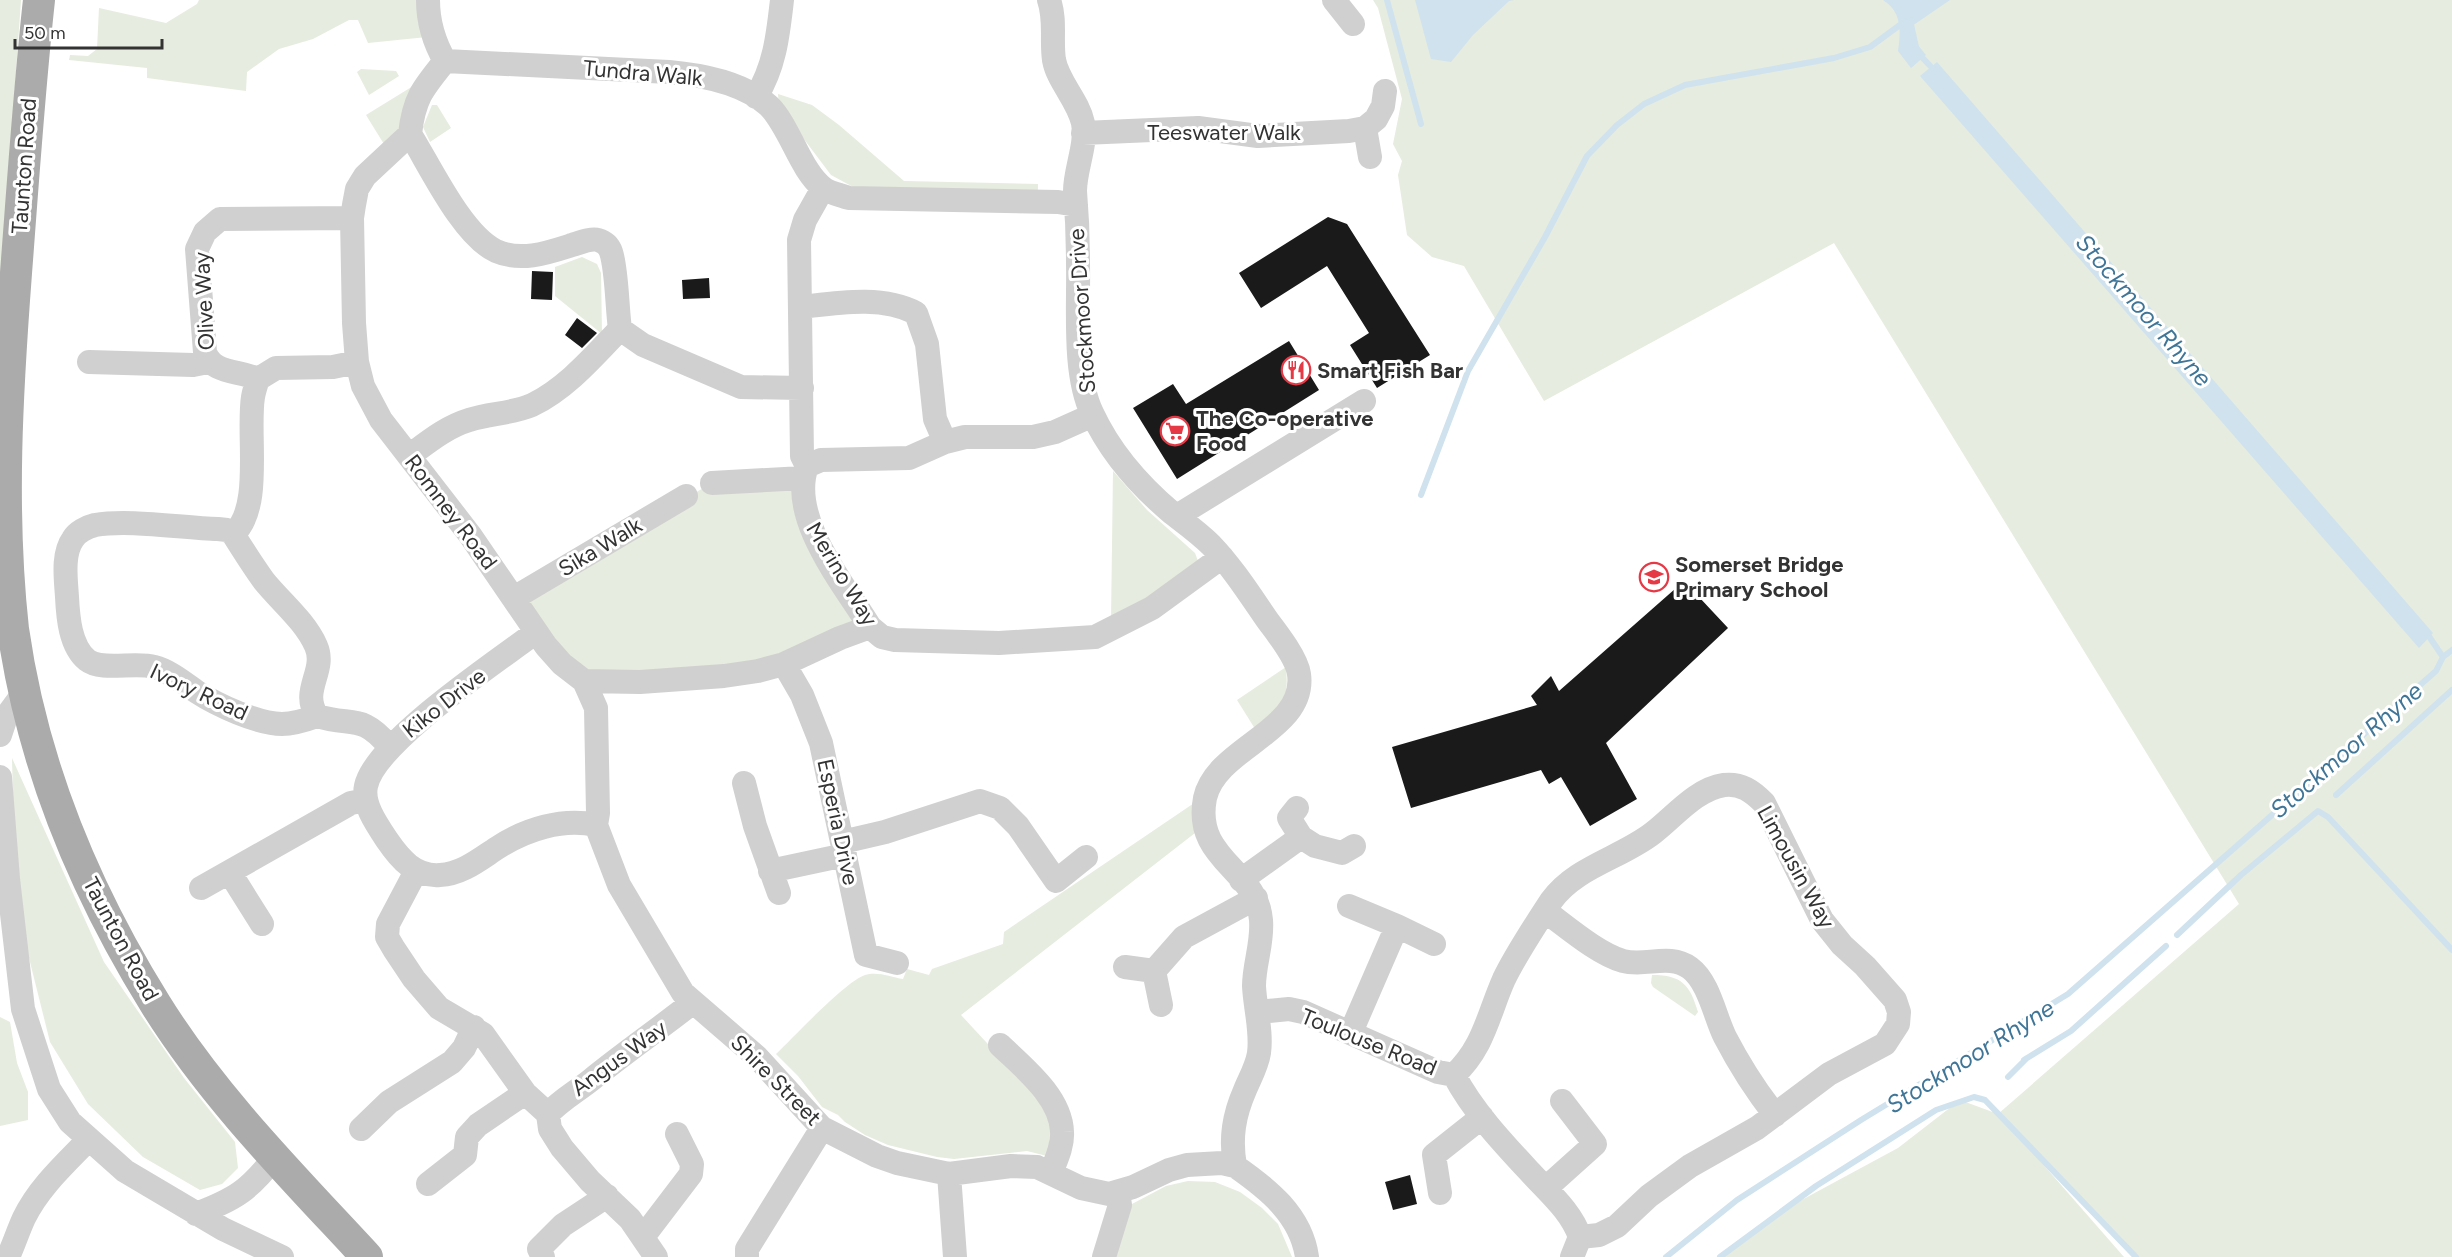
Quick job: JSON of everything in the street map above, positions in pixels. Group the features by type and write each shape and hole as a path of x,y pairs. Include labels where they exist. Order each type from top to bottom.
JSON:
{"main road":[{"name":"Taunton Road","path":"39,0 8,372 4,502 12,621 25,691 42,758 65,826 89,883 119,943 158,1008 219,1091 275,1157 367,1257"}],"street":[{"path":"428,0 430,28 445,61 422,88 412,117 410,134 465,223 474,235 495,250 522,257 596,239 605,243 610,250 614,264 620,330"},
{"path":"756,97 767,80 776,50 782,0"},
{"path":"1049,0 1053,21 1055,63 1080,111 1083,133"},
{"path":"1334,0 1353,24"},
{"name":"Tundra Walk","path":"445,61 687,74 718,81 756,97 777,116 807,167 823,188"},
{"path":"1371,157 1365,128 1376,119 1383,106 1385,91"},
{"name":"Teeswater Walk","path":"1083,133 1198,128 1268,135 1365,128"},
{"name":"Stockmoor Drive","path":"1083,133 1075,176 1080,357 1086,399 1116,453 1138,482 1222,557 1299,670 1300,684 1295,702 1288,712 1222,769 1206,795 1203,815 1205,831 1218,854 1249,889"},
{"name":"Romney Road","path":"410,134 365,176 357,189 352,218 353,303 357,362 369,400 381,420 514,598 536,632 562,664 584,681"},
{"path":"823,188 849,198 1047,201 1076,205"},
{"name":"Merino Way","path":"823,188 805,220 799,240 802,456 805,472 805,505 810,528 870,627 882,637 895,640 999,643 1095,637 1152,608 1222,557"},
{"name":"Olive Way","path":"258,379 247,374 215,367 208,362 205,352 197,249 205,232 220,219 352,218"},
{"path":"801,307 875,302 905,307 916,313 927,344 935,419 945,442"},
{"path":"620,330 643,345 741,387 802,388"},
{"path":"410,456 448,428 470,419 513,412 534,404 561,386 620,330"},
{"path":"89,362 193,365 208,362"},
{"path":"317,717 311,706 310,691 318,666 317,648 309,633 264,580 233,534 243,522 250,495 253,397 258,379 276,368 333,367 357,362"},
{"path":"1177,516 1364,400"},
{"path":"712,483 805,472 821,460 909,458 945,442 965,437 1033,437 1055,432 1093,415"},
{"name":"Sika Walk","path":"514,598 686,496"},
{"name":"Ivory Road","path":"233,534 218,529 127,524 93,526 82,530 69,546 65,575 69,622 77,646 86,659 96,665 153,667 225,707 260,720 282,724 317,717 363,724 376,730 389,746"},
{"path":"584,681 640,682 724,676 758,671 784,664 870,627"},
{"name":"Kiko Drive","path":"366,793 373,768 389,746 458,690 536,632"},
{"name":"Esperia Drive","path":"784,664 802,695 821,743 866,955 897,963"},
{"name":"Shire Street","path":"584,681 596,708 598,813 596,825 619,885 683,993 757,1057 822,1128 877,1156 897,1163 949,1174 1024,1165 1037,1167 1088,1190 1109,1194 1187,1165 1222,1163 1234,1166"},
{"path":"0,735 6,717 25,691"},
{"path":"0,777 8,879 23,1009 49,1089 70,1122 125,1171 196,1214 282,1257"},
{"path":"744,783 770,871 779,893"},
{"name":"Limousin Way","path":"1454,1075 1476,1050 1504,978 1545,911 1563,887 1576,877 1644,839 1703,793 1725,785 1737,785 1752,791 1764,803 1822,920 1842,945 1885,987 1895,1000 1899,1012 1898,1024 1885,1044 1829,1074 1775,1115 1690,1167 1649,1196 1617,1226 1576,1247"},
{"path":"201,888 366,793 381,831 397,854 416,871 437,876 477,862 524,832 542,827 582,822 596,825"},
{"path":"770,871 980,801 1000,808 1012,820 1056,881 1086,856"},
{"path":"1298,808 1289,818 1301,837 1315,846 1342,853 1354,846"},
{"path":"1154,971 1184,937 1249,889 1301,837"},
{"path":"416,871 388,924 387,937 405,967 439,1008 483,1034 525,1093 548,1114 550,1129 562,1148 590,1181 630,1219 649,1247 691,1174 692,1164 677,1134"},
{"path":"230,873 262,924"},
{"path":"1249,889 1261,920 1261,942 1254,984 1259,1053 1233,1125 1231,1146 1234,1166 1282,1203 1300,1233 1307,1257"},
{"path":"1348,906 1434,944"},
{"path":"1545,911 1615,958 1635,963 1663,960 1680,963 1698,975 1705,986 1726,1039 1775,1115"},
{"path":"1351,1032 1397,926"},
{"path":"1125,967 1154,971"},
{"path":"1154,971 1161,1005"},
{"name":"Angus Way","path":"548,1114 558,1103 692,1003"},
{"name":"Toulouse Road","path":"1257,1012 1289,1010 1303,1012 1438,1072 1454,1075 1482,1117 1546,1188 1577,1227 1576,1247"},
{"path":"361,1129 389,1102 452,1062 464,1048 474,1027"},
{"path":"1000,1046 1041,1088 1056,1109 1061,1122 1062,1140 1051,1173"},
{"path":"428,1185 465,1155 467,1137 478,1125 525,1093"},
{"path":"1546,1188 1595,1144 1562,1101"},
{"path":"1440,1192 1434,1155 1482,1117"},
{"path":"747,1257 747,1249 822,1128"},
{"path":"9,1257 24,1217 35,1200 50,1180 89,1139"},
{"path":"196,1214 234,1199 256,1182 275,1157"},
{"path":"949,1174 955,1257"},
{"path":"1104,1257 1120,1205 1118,1192"},
{"path":"543,1257 539,1249 563,1225 607,1196"}],"shaded area":[{"path":"0,0 21,0 0,302"},
{"path":"199,0 424,0 427,37 368,43 358,20 349,20 313,39 279,49 247,72 246,91 147,78 147,68 69,60 70,55 88,56 97,49 99,8 166,23 197,4"},
{"path":"1373,0 2452,0 2452,1257 2135,1257 2012,1129 2124,1257 1721,1257 1785,1209 1898,1148 1960,1100 1998,1114 2239,904 1834,243 1544,401 1464,266 1432,257 1407,235 1398,175 1402,161 1393,144 1402,99 1378,8"},
{"path":"361,69 396,71 399,76 369,95 357,72"},
{"path":"418,83 398,141 387,149 366,115"},
{"path":"778,94 812,105 904,181 1038,184 1038,194 855,188 831,175 779,106"},
{"path":"432,105 437,105 451,128 430,142 423,127"},
{"path":"582,257 597,264 601,273 602,334 555,296 555,267"},
{"path":"1113,471 1147,510 1195,553 1198,561 1195,568 1111,622"},
{"path":"803,478 805,505 870,627 784,664 584,681 514,598 712,483"},
{"path":"1286,667 1286,689 1282,704 1257,732 1237,700"},
{"path":"12,758 104,962 184,1078 235,1142 238,1168 222,1184 200,1190 143,1157 88,1104 50,1042 27,950 14,846"},
{"path":"1206,795 1204,826 961,1015 1042,1105 1050,1125 1047,1156 1027,1151 954,1159 888,1145 865,1135 838,1115 822,1107 798,1076 776,1054 833,998 865,975 879,974 903,979 907,969 929,975 932,969 1003,944 1004,932"},
{"path":"1652,975 1671,977 1683,983 1695,1003 1698,1012 1695,1016 1653,987"},
{"path":"0,1017 10,1022 17,1063 28,1092 28,1120 0,1126"},
{"path":"1188,1181 1215,1182 1240,1192 1262,1208 1278,1224 1292,1257 1111,1257 1132,1204 1166,1186"}],"water":[{"path":"1415,0 1514,0 1509,1 1473,35 1451,62 1431,59"},
{"path":"1883,0 1950,0 1912,26 1913,39 1926,55 1911,68 1898,51 1900,29 1897,16"},
{"path":"1937,62 2433,633 2419,648 1920,76"}],"building":[{"path":"1328,217 1347,224 1430,355 1377,388 1350,345 1369,333 1327,266 1261,308 1239,273"},
{"path":"532,271 553,272 552,300 531,299"},
{"path":"709,278 710,298 683,299 682,280"},
{"path":"577,318 597,333 582,348 565,335"},
{"path":"1289,341 1319,390 1177,479 1133,408 1173,384 1186,404"},
{"path":"1684,581 1728,628 1606,743 1637,799 1590,826 1561,777 1549,784 1541,770 1411,808 1392,747 1537,705 1531,696 1551,676 1559,691"},
{"path":"1410,1175 1417,1204 1393,1210 1385,1182"}],"waterway":[{"name":"Stockmoor Rhyne","path":"1387,0 1421,124"},
{"name":"Stockmoor Rhyne","path":"1910,20 1917,52 1935,71"},
{"path":"1421,495 1468,371 1545,237 1587,156 1617,125 1644,104 1685,85 1834,58 1870,47 1904,22"},
{"name":"Stockmoor Rhyne","path":"1666,1257 1737,1200 1861,1120 2068,994 2436,671 2443,657 2426,632"},
{"path":"2443,657 2452,650"},
{"path":"2336,795 2452,690"},
{"path":"2177,935 2241,875 2318,811 2328,817 2452,950"},
{"path":"2008,1077 2027,1058 2024,1060 2071,1031 2166,946"},
{"path":"1720,1257 1816,1186 1936,1110 1974,1097 1985,1100 2136,1257"}],"place":[{"name":"Smart Fish Bar","path":"1296,370"},
{"name":"The Co-operative Food","path":"1175,431"},
{"name":"Somerset Bridge Primary School","path":"1654,577"}]}
